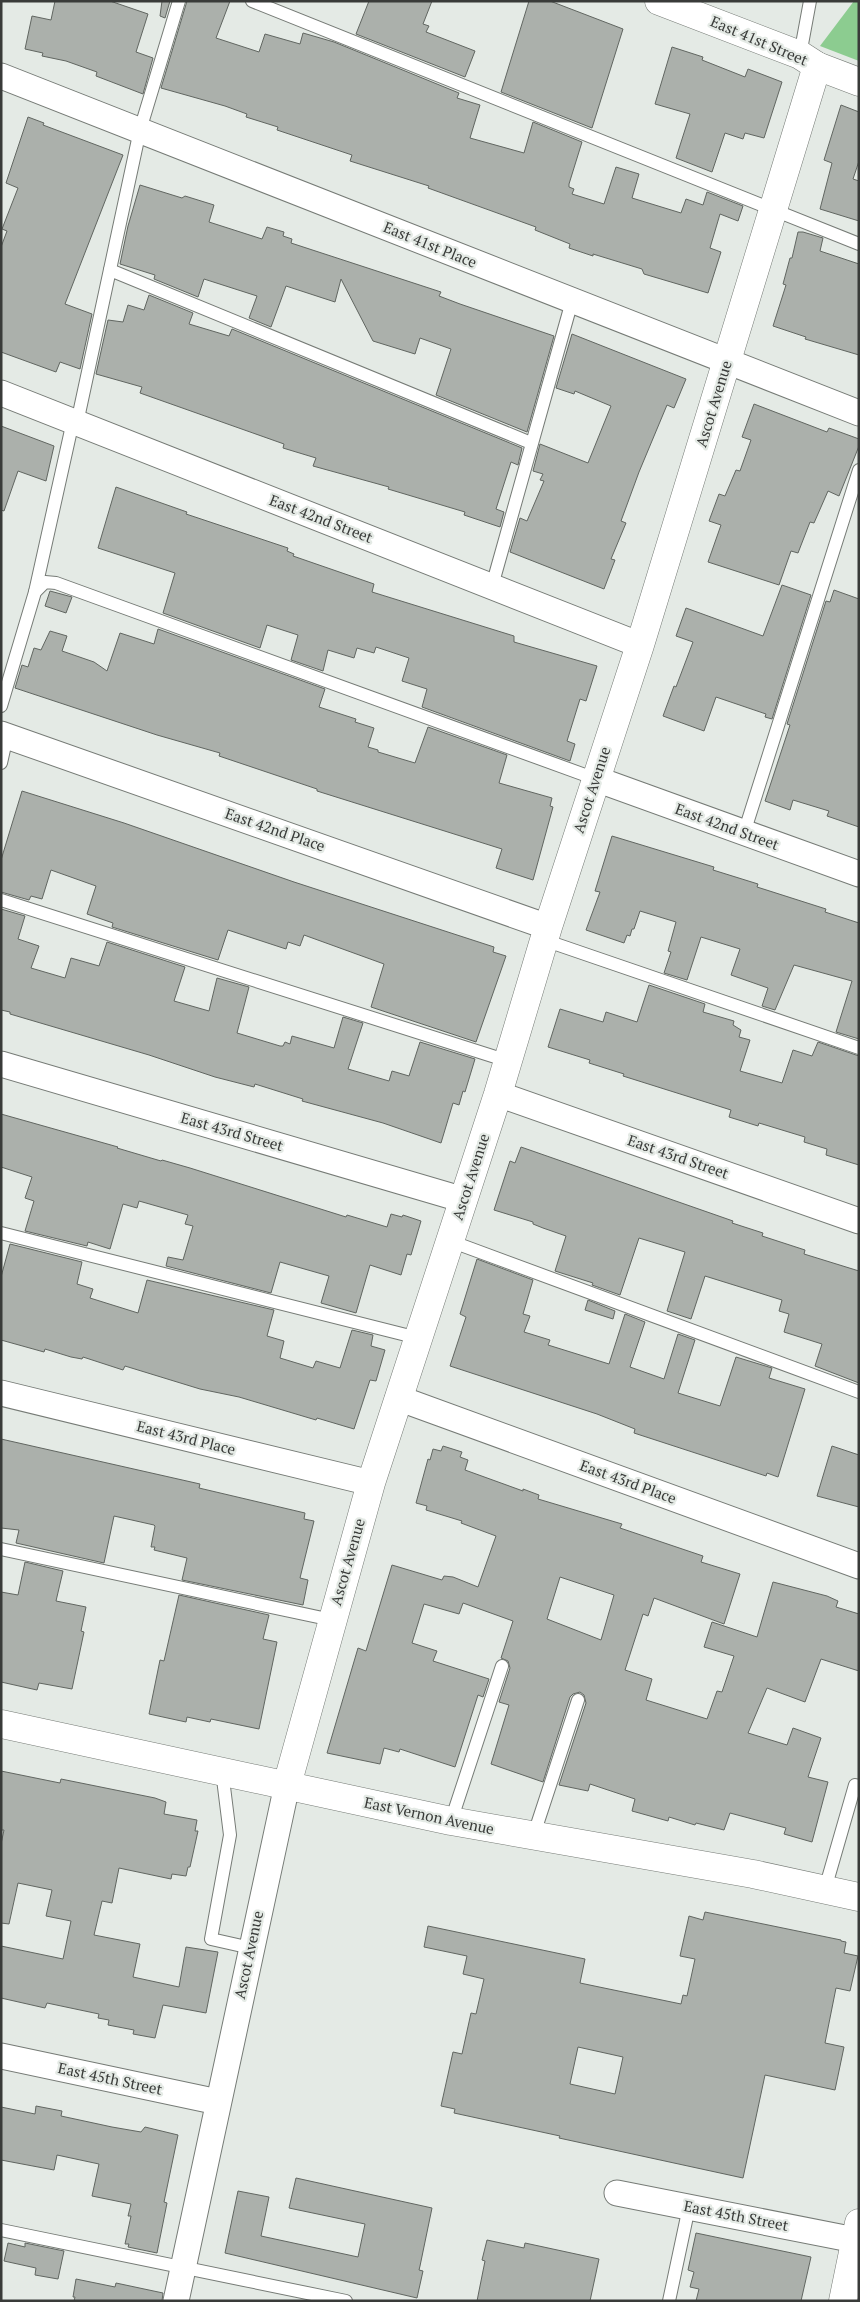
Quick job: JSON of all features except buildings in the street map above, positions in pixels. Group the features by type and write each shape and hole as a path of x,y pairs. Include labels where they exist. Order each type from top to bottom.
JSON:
{"street":[{"name":"East 41st Street","path":"659,1 858,79"},
{"name":"Ascot Avenue","path":"176,2301 287,1785 332,1620 371,1482 498,1094 546,933 640,645 727,362 772,211 809,60"},
{"name":"East 41st Place","path":"1,76 727,362 859,412"},
{"name":"East 42nd Street","path":"1,393 640,645"},
{"name":"East 42nd Place","path":"4,735 546,933"},
{"name":"East 42nd Street","path":"596,779 859,874"},
{"name":"East 43rd Street","path":"1,1064 464,1200"},
{"name":"East 43rd Street","path":"498,1094 859,1221"},
{"name":"East 43rd Place","path":"1,1394 371,1482"},
{"name":"East 43rd Place","path":"398,1398 859,1566"},
{"name":"East Vernon Avenue","path":"1,1724 451,1821 752,1874 859,1897"},
{"name":"East 45th Street","path":"1,2056 218,2102"},
{"name":"East 45th Street","path":"617,2193 689,2207 857,2232"},
{"path":"842,2301 857,2232"}],"lane":[{"path":"1,706 35,592 110,270 140,130 180,1"},
{"path":"252,1 772,211 859,244"},
{"path":"809,60 810,1"},
{"path":"110,270 532,443"},
{"path":"492,586 572,301"},
{"path":"744,833 859,470"},
{"path":"35,592 44,582 56,583 596,779"},
{"path":"1,764 4,735"},
{"path":"1,900 508,1060"},
{"path":"546,933 859,1048"},
{"path":"1,1233 418,1338"},
{"path":"450,1241 859,1392"},
{"path":"1,1549 332,1620"},
{"path":"451,1821 502,1666"},
{"path":"534,1837 578,1700"},
{"path":"222,1771 230,1834 210,1939 251,1948"},
{"path":"825,1889 855,1785 859,1786"},
{"path":"668,2301 689,2207"},
{"path":"1,2230 183,2269 346,2301"}],"green space":[{"path":"854,1 859,1 859,61 820,46"}]}
